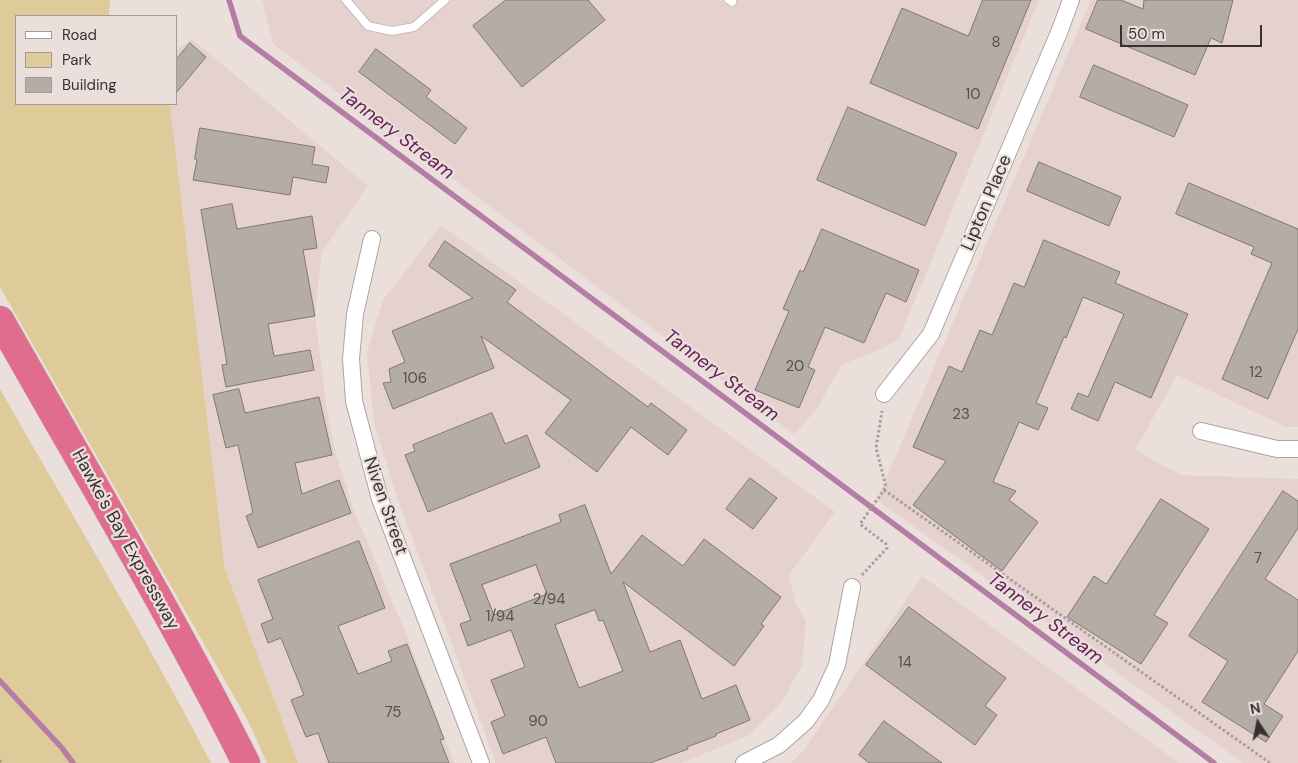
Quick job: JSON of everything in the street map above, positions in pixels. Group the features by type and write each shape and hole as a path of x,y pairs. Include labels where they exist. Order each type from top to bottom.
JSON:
{"highway":[{"name":"Hawke's Bay Expressway","path":"0,320 218,708 246,763"},
{"name":"Hawke's Bay Expressway","path":"0,346 166,644 228,763"}],"street":[{"name":"Lipton Place","path":"884,394 931,334 1071,0"},
{"name":"Niven Street","path":"372,239 355,314 350,359 354,401 380,500 481,763"},
{"path":"1201,430 1277,449 1298,449"},
{"path":"744,763 779,744 806,721 821,700 837,665 852,586"}],"lane":[{"path":"346,0 368,26 392,30 414,27 445,0"}],"path":[{"path":"852,586 887,548 886,544 860,524 886,487 876,448 884,394"},
{"path":"884,490 1270,763"}],"shaded area":[{"path":"262,0 1039,0 899,339 873,353 842,364 816,410 794,434 273,44"},
{"path":"1091,0 1298,0 1298,427 1286,427 1177,375 1135,450 1181,475 1298,479 1298,763 1243,763 877,500"},
{"path":"192,39 368,186 322,252 315,313 328,417 336,455 355,513 409,641 454,763 298,763 225,569 170,105 178,105 178,49"},
{"path":"441,225 835,512 789,575 796,604 806,621 802,665 783,700 750,735 681,763 496,763 397,497 374,423 367,352 383,300"},
{"path":"922,576 1179,763 791,763 804,750"}],"green space":[{"path":"0,0 110,0 109,15 15,15 15,105 170,105 225,569 298,763 267,763 247,719 0,287"},
{"path":"0,389 134,622 211,763 0,763"}],"building":[{"path":"506,0 588,0 605,20 522,87 473,26"},
{"path":"983,0 1031,0 978,129 870,83 902,8 968,36"},
{"path":"1098,0 1121,0 1143,9 1144,0 1233,0 1222,43 1211,38 1195,75 1086,29"},
{"path":"190,43 206,57 178,91 178,58"},
{"path":"376,49 431,90 426,97 467,128 455,144 359,72"},
{"path":"1094,65 1188,105 1174,137 1080,97"},
{"path":"848,107 957,153 925,226 817,180"},
{"path":"200,128 315,147 312,164 329,167 326,183 293,177 290,195 193,180"},
{"path":"1039,162 1121,197 1109,226 1027,191"},
{"path":"1189,183 1298,229 1298,329 1268,399 1222,379 1272,263 1251,254 1254,247 1176,214"},
{"path":"232,204 237,229 312,216 317,248 303,250 315,316 268,324 274,356 310,350 314,370 226,387 222,365 227,364 201,210"},
{"path":"822,229 919,270 906,302 886,293 864,343 825,327 808,367 815,370 799,408 755,390 789,311 783,309 800,270 803,272"},
{"path":"1044,240 1120,272 1115,283 1188,314 1151,398 1115,382 1098,421 1071,409 1078,393 1088,397 1124,314 1083,297 1036,403 1048,408 1038,430 1019,422 993,482 1016,491 1009,500 1038,522 1002,571 913,505 946,461 913,447 949,366 962,372 980,330 992,335 1014,283 1024,287"},
{"path":"445,241 516,290 507,302 648,407 651,403 687,430 668,455 631,427 597,472 545,433 571,400 481,336 494,368 393,409 383,383 391,382 389,369 405,362 392,331 473,298 429,266"},
{"path":"239,389 245,413 319,397 332,455 295,463 302,494 339,480 351,513 258,548 246,516 253,513 238,445 226,448 213,395"},
{"path":"492,413 505,444 527,435 540,467 428,512 405,455 415,451 413,445"},
{"path":"750,478 777,498 753,529 726,509"},
{"path":"1283,491 1298,501 1298,528 1265,579 1298,600 1298,651 1264,704 1283,716 1266,742 1202,702 1228,661 1189,636"},
{"path":"1161,499 1209,529 1154,615 1168,623 1141,664 1067,617 1094,576 1106,584"},
{"path":"585,505 611,574 642,535 683,566 704,539 781,597 761,624 764,626 734,666 623,582 650,652 680,640 702,699 736,685 750,720 687,747 688,749 650,763 556,763 546,737 503,754 491,722 505,716 491,680 525,667 511,630 468,646 460,624 471,620 450,564 561,522 559,515","holes":["536,565 547,594 494,615 482,585","595,610 599,621 603,620 623,671 579,688 555,625"]},
{"path":"359,541 385,608 338,626 358,674 392,661 388,651 407,644 444,739 440,740 449,763 329,763 318,733 306,737 291,700 304,695 281,638 268,643 261,624 273,619 258,580"},
{"path":"909,607 1006,678 985,706 997,715 975,745 866,665"},
{"path":"884,721 942,763 869,763 859,755"}],"waterway":[{"name":"Tannery Stream","path":"229,0 240,36 1214,763"},
{"path":"0,681 62,748 73,763"}]}
